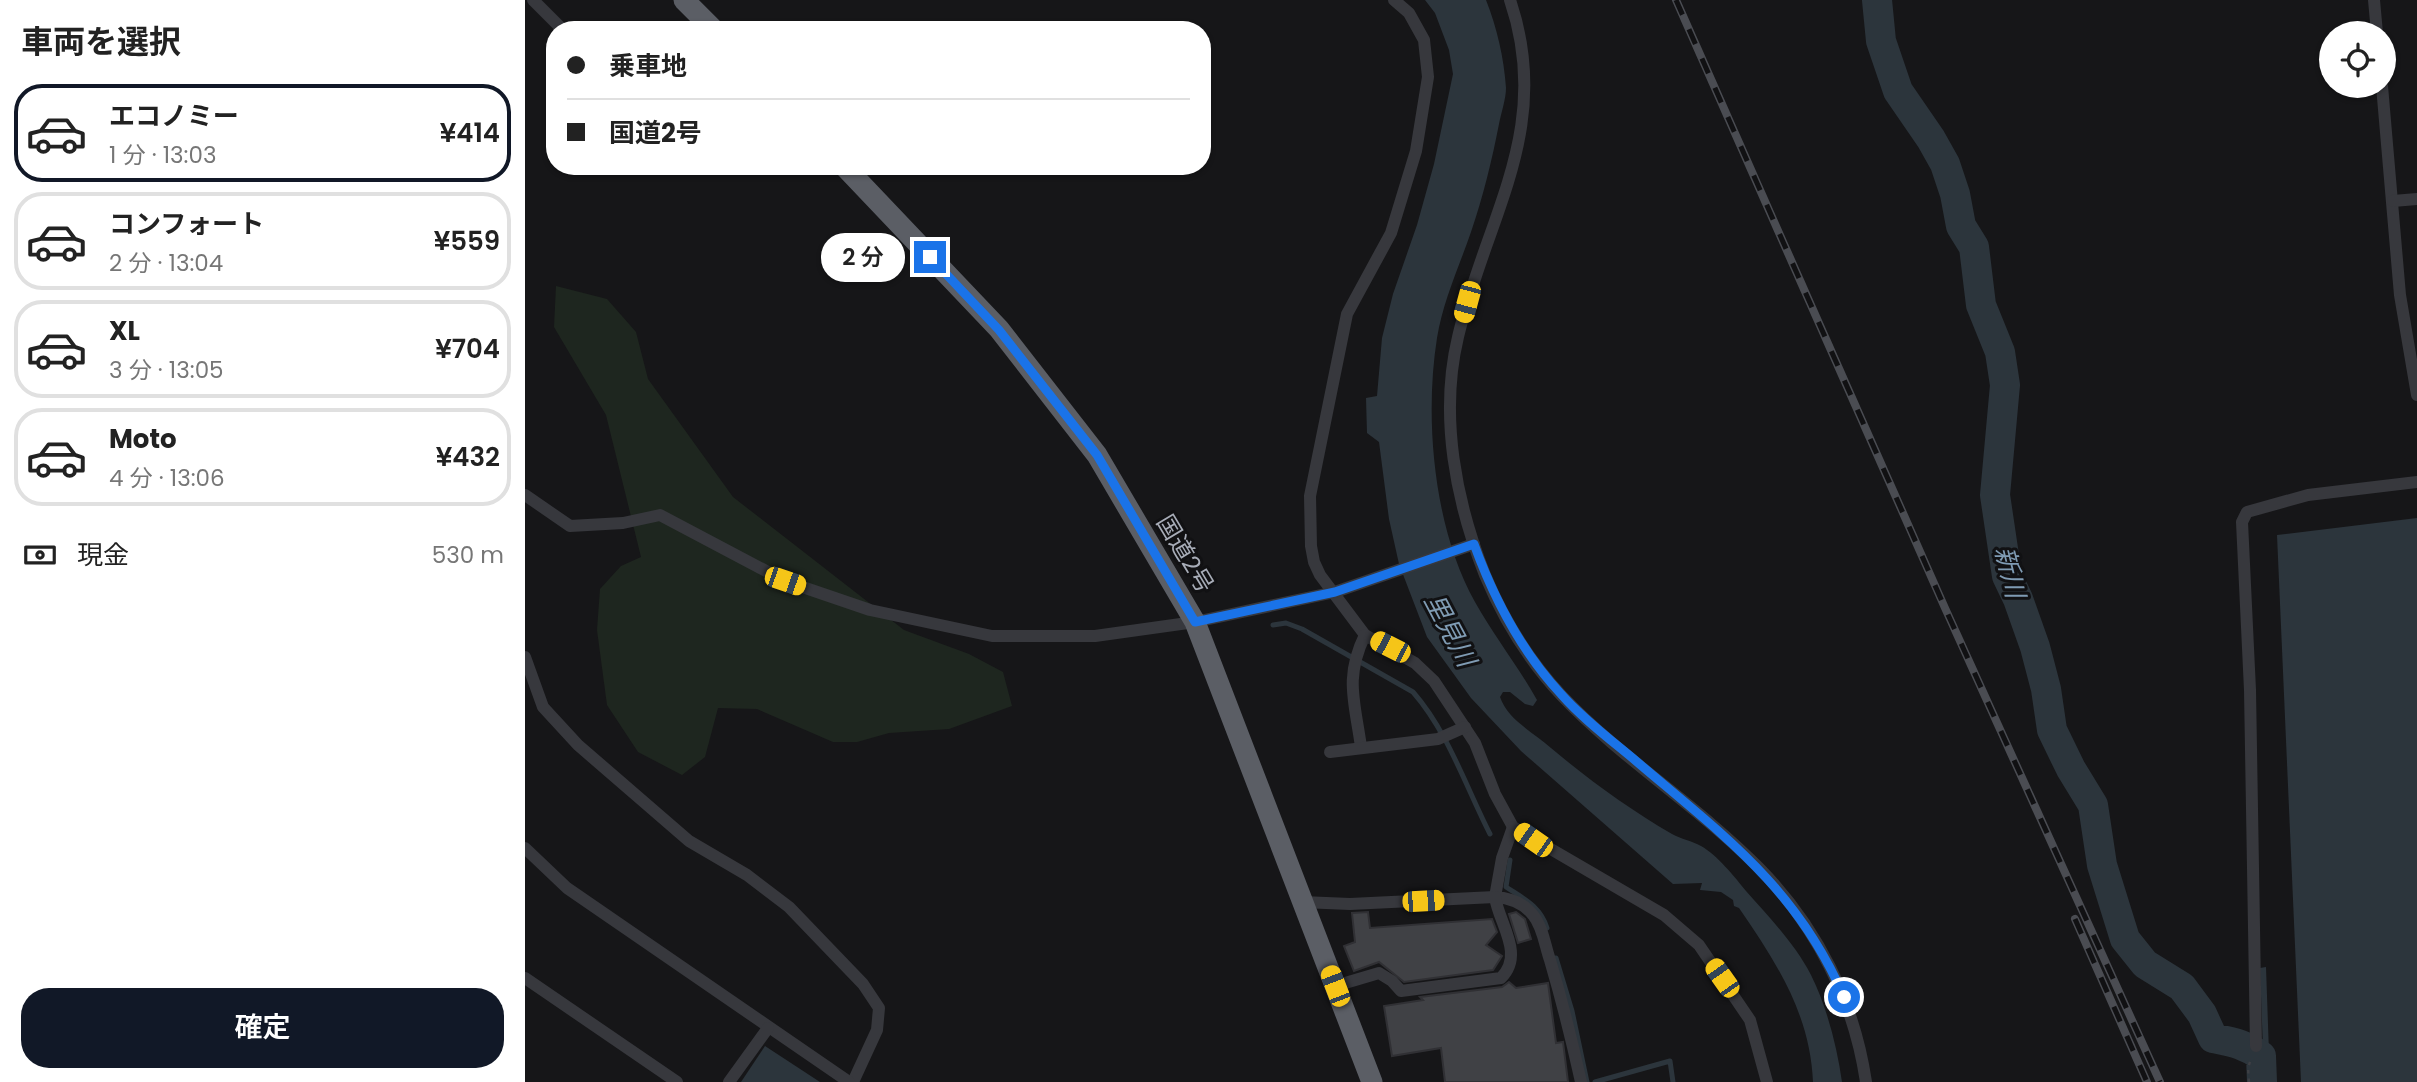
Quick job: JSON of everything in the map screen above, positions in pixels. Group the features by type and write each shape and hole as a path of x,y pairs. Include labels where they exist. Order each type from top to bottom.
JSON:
{"highway":[{"path":"684,0 704,21"},
{"name":"国道2号","path":"853,175 999,330 1097,455 1195,622 1372,1082"}],"street":[{"path":"533,0 554,21"},
{"path":"1394,0 1409,13 1425,40 1428,77 1416,151 1391,233 1347,314 1310,496 1314,562 1320,575 1365,635 1415,663 1434,681 1475,743 1495,794 1513,827 1664,915 1699,945 1750,1020 1767,1082"},
{"path":"1510,0 1517,20 1525,78 1521,136 1495,225 1467,302 1457,340 1452,377 1452,447 1472,545 1501,608 1561,695 1598,730 1744,854 1761,870 1798,915 1831,967 1844,997 1855,1028 1866,1082"},
{"path":"2374,0 2376,21"},
{"path":"2383,98 2400,295 2417,395"},
{"path":"2393,201 2417,199"},
{"path":"2255,1050 2250,677 2242,522 2247,512 2308,495 2417,482"},
{"path":"525,495 570,526 623,523 660,515 785,581 870,610 992,636 1095,636 1195,622 1335,592 1472,545"},
{"path":"1361,747 1352,682 1355,659 1365,635"},
{"path":"525,657 543,707 578,745 689,841 747,875 789,907 863,984 879,1008 877,1030 851,1082 768,1028 568,888 525,848"},
{"path":"1330,752 1443,737 1465,727"},
{"path":"1335,986 1379,973 1401,991 1501,978 1509,971 1513,958 1511,944 1497,910 1495,897 1502,858 1513,827"},
{"path":"1303,902 1350,904 1495,897 1510,898 1521,904 1534,915 1540,929 1562,999 1581,1082"},
{"path":"525,978 677,1082"},
{"path":"729,1082 768,1028"}],"path":[{"path":"2249,1082 2248,1068 2255,1050"}],"shaded area":[{"path":"556,286 607,299 636,332 648,379 733,497 904,630 969,654 1003,672 1012,706 949,729 889,733 857,742 833,742 757,709 718,708 705,757 682,775 638,752 607,705 597,630 600,589 621,566 641,557 606,415 554,327"}],"water":[{"name":"里見川","path":"1425,0 1486,0 1499,43 1505,77 1505,97 1487,178 1440,324 1433,370 1432,404 1436,473 1442,508 1461,573 1482,615 1537,700 1533,706 1525,704 1510,692 1503,692 1500,697 1515,719 1595,783 1675,836 1698,844 1731,873 1789,942 1811,975 1831,1027 1842,1082 1813,1082 1805,1033 1789,989 1753,928 1739,908 1734,906 1733,900 1721,892 1700,890 1702,883 1673,884 1521,751 1471,698 1427,637 1399,564 1389,519 1379,442 1367,433 1366,398 1377,396 1382,338 1434,164 1453,74 1449,50 1435,13"},
{"path":"2417,518 2417,1082 2301,1082 2277,535"},
{"path":"2266,967 2270,1082 2255,1082 2255,1069 2263,1049 2260,968"},
{"path":"765,1046 820,1082 741,1082"}],"building":[{"path":"1368,912 1370,928 1492,919 1497,932 1486,945 1502,956 1493,970 1404,982 1379,962 1354,971 1344,946 1355,942 1352,913"},
{"path":"1516,912 1525,919 1531,939 1518,943 1509,914"},
{"path":"1509,982 1516,988 1548,983 1556,1043 1563,1042 1568,1082 1445,1082 1441,1048 1392,1056 1384,1006 1423,1000 1420,997 1502,987"}],"waterway":[{"name":"新川","path":"1877,0 1881,41 1898,91 1945,164 1955,194 1961,226 1974,247 1981,305 2000,352 2005,385 1995,495 2007,576 2035,647 2046,689 2052,730 2093,805 2102,865 2125,939 2145,964 2182,987 2202,1014 2213,1038 2244,1046 2261,1056 2262,1082"},
{"path":"1273,625 1286,623 1302,629 1413,692 1446,742 1490,834"},
{"path":"1510,860 1506,887 1536,909 1547,928"},
{"path":"1556,958 1572,1011 1587,1082"},
{"path":"1595,1082 1670,1061 1673,1082"}],"railway":[{"path":"1676,0 1945,608 2160,1082"},
{"path":"2075,919 2147,1082"}],"route":[{"path":"930,257 999,330 1097,455 1195,622 1335,592 1474,544 1501,608 1517,635 1561,695 1761,870 1791,904 1813,936 1844,997"}]}
